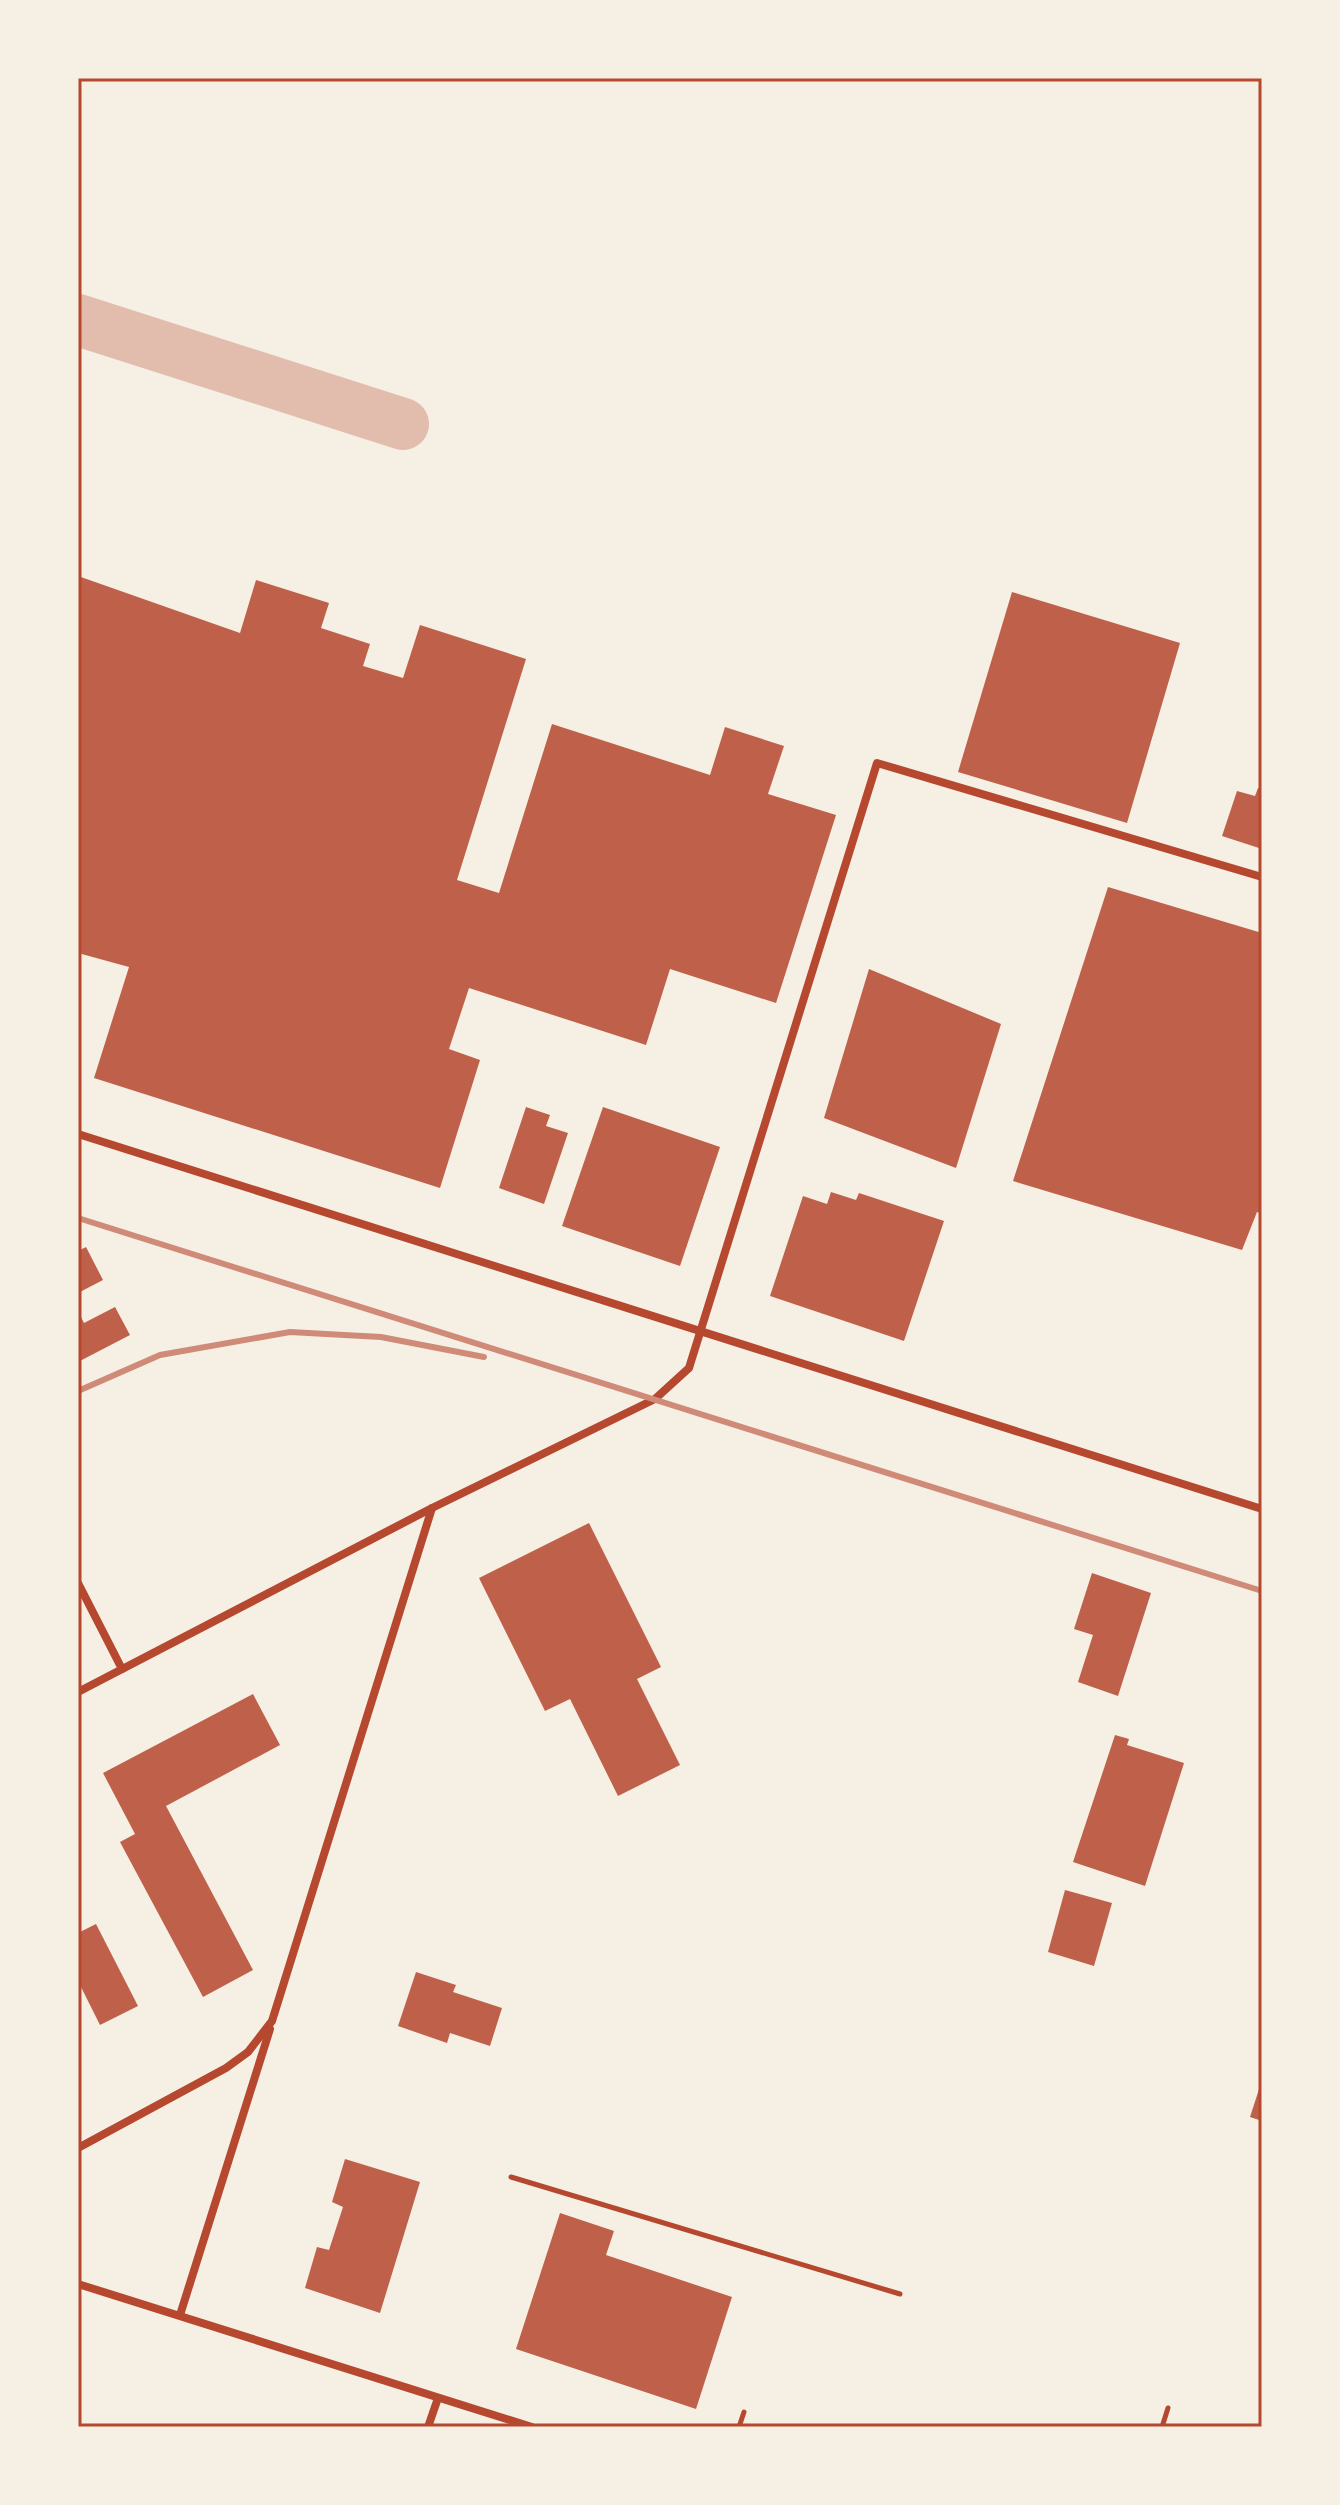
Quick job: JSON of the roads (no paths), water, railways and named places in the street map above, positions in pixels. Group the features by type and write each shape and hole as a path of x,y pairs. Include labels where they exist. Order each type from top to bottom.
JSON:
{"street":[{"path":"78,1692 432,1508 655,1399 689,1368 877,763 1262,877"},
{"path":"78,1134 1262,1509"},
{"path":"180,2315 432,1508"},
{"path":"78,1583 122,1669"},
{"path":"78,2148 226,2068 248,2052 272,2021"},
{"path":"78,2284 532,2427"},
{"path":"428,2427 438,2398"}],"lane":[{"path":"511,2177 900,2294"},
{"path":"1162,2427 1168,2408"},
{"path":"739,2427 744,2412"}],"railway":[{"path":"78,1218 1262,1591"},
{"path":"78,1391 160,1355 290,1332 381,1337 484,1357"}]}
